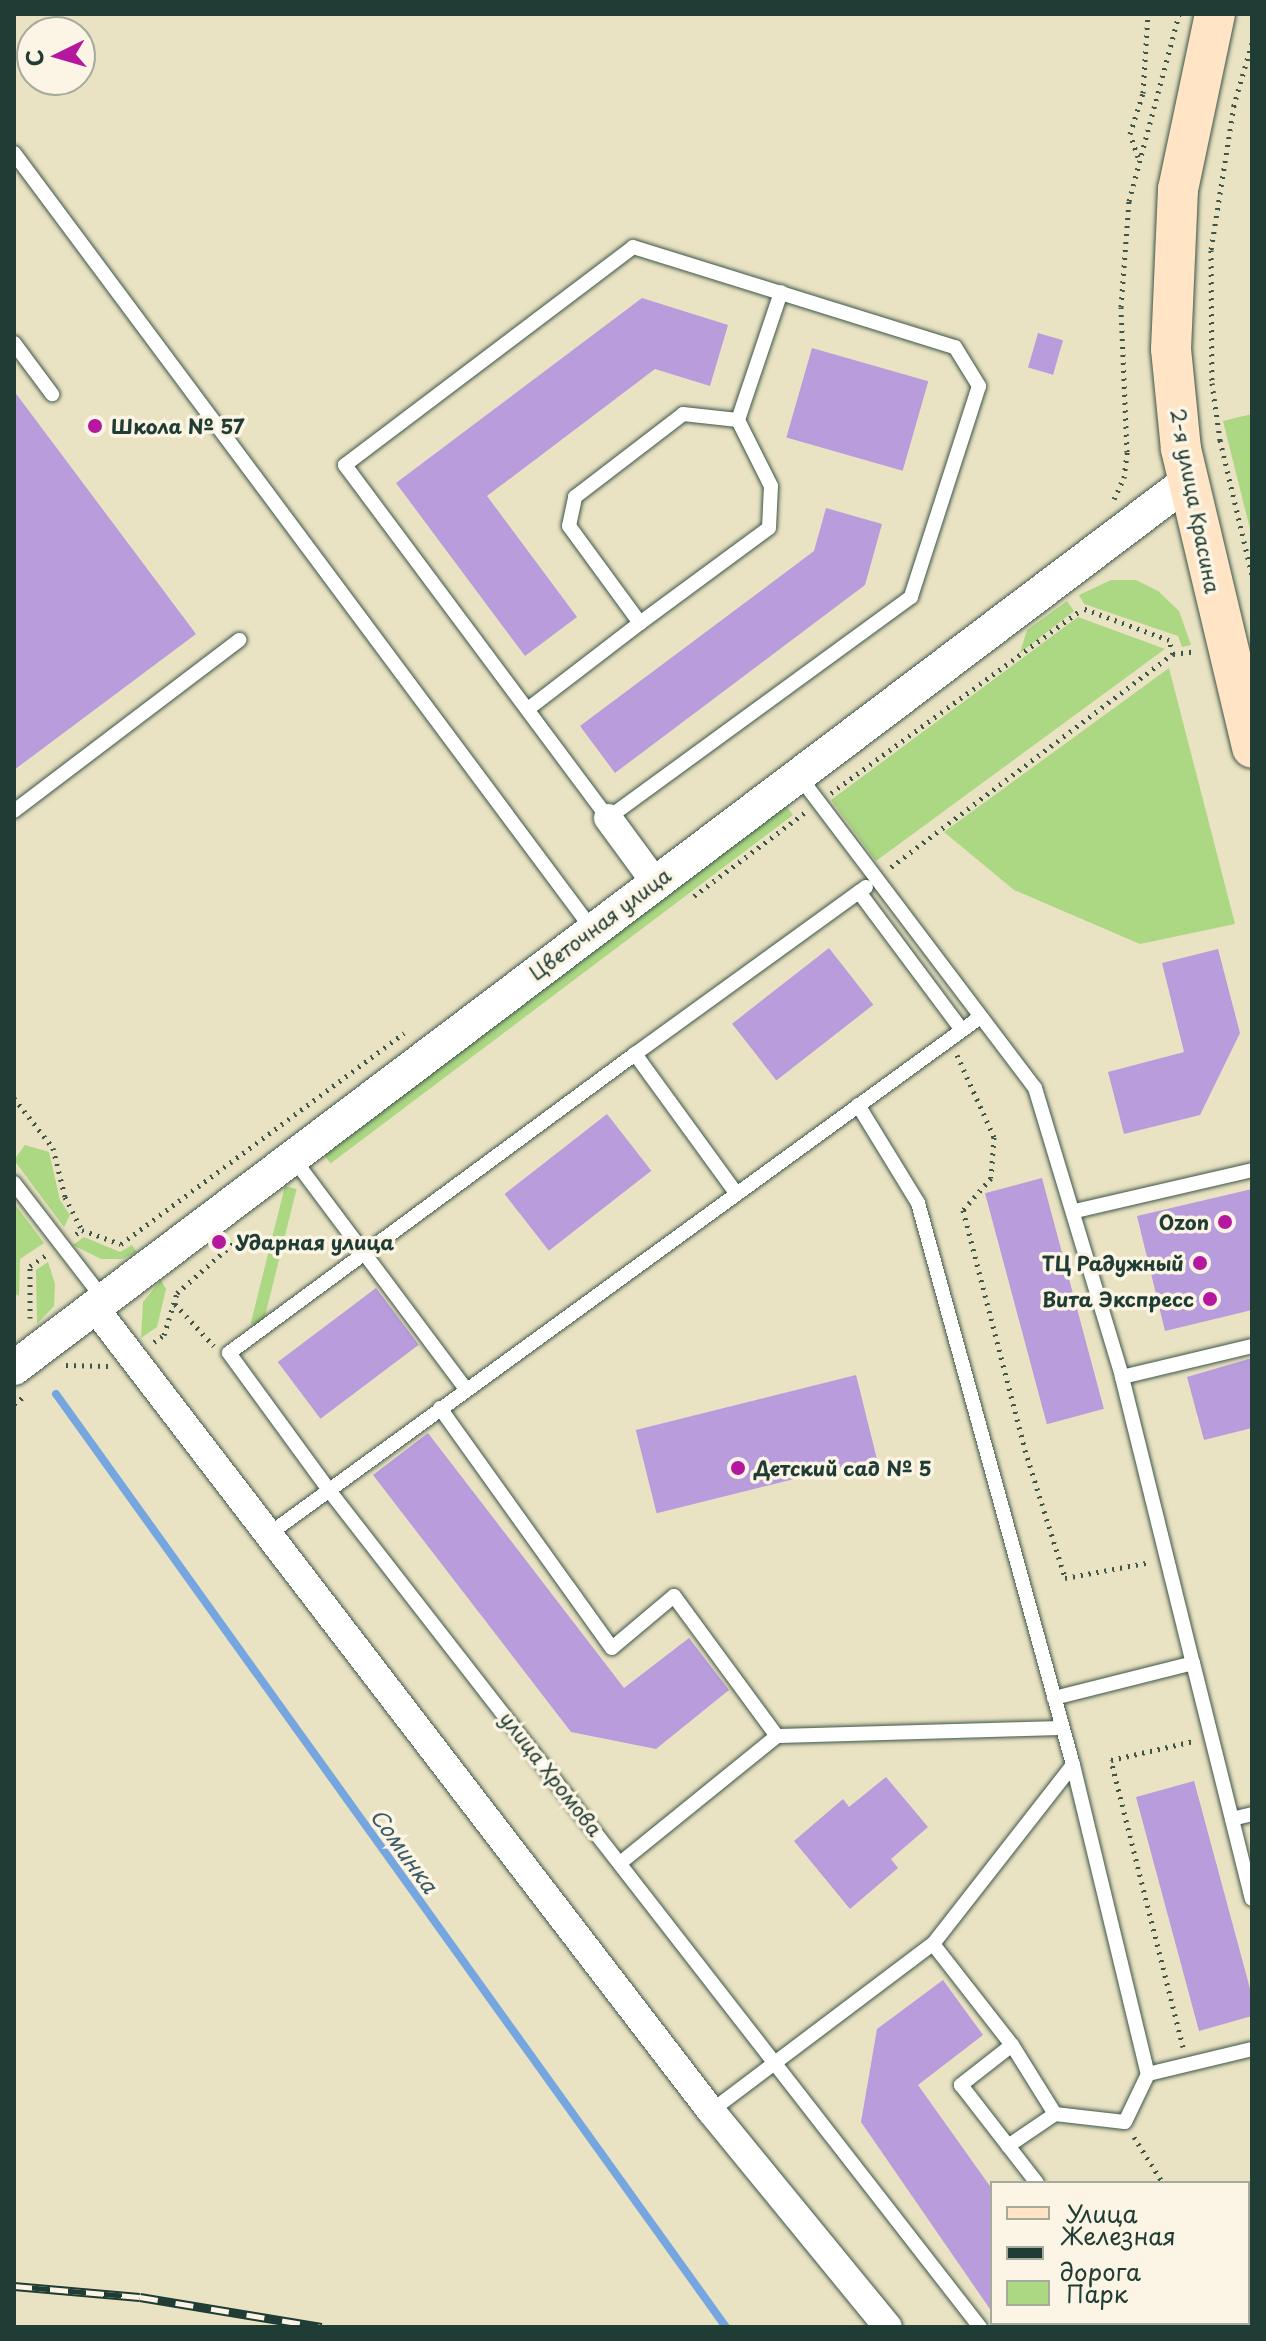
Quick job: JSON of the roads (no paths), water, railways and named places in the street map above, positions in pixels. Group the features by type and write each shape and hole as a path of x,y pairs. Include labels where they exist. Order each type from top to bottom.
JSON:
{"main road":[{"name":"2-я улица Красина","path":"1215,14 1191,110 1174,229 1171,349 1187,482 1252,748"}],"street":[{"name":"Цветочная улица","path":"26,1377 99,1304 655,882 808,789 1060,578 1187,482"},
{"path":"608,818 655,882"},
{"path":"99,1304 132,1358 711,2111 888,2327"}],"lane":[{"path":"14,153 592,929"},
{"path":"633,247 955,347 979,386 911,597 608,818 528,709 345,465 633,247"},
{"path":"528,709 769,528 771,486 738,420 781,292"},
{"path":"14,343 52,394"},
{"path":"640,623 569,526 575,497 683,414 738,420"},
{"path":"14,811 239,640"},
{"path":"808,789 1035,1088 1075,1211 1122,1377 1252,1899"},
{"path":"365,1250 876,880"},
{"path":"859,892 956,1034"},
{"path":"269,1534 465,1388 979,1018"},
{"path":"635,1054 736,1193"},
{"path":"858,1105 918,1203 1073,1765 1148,2074 1125,2122 1055,2114 1008,2146"},
{"path":"292,1156 465,1388"},
{"path":"1075,1211 1252,1170"},
{"path":"14,1183 61,1244 99,1304"},
{"name":"улица Хромова","path":"365,1250 229,1353 328,1489 980,2327"},
{"path":"1122,1377 1252,1346"},
{"path":"440,1408 612,1648 674,1596 777,1736"},
{"path":"1054,1698 1193,1663"},
{"path":"620,1863 777,1736 1062,1728"},
{"path":"711,2111 778,2065 933,1944 1073,1765"},
{"path":"1232,1819 1252,1814"},
{"path":"933,1944 1012,2045 1055,2114"},
{"path":"1012,2045 961,2085 1035,2181"},
{"path":"1148,2074 1252,2049"}],"waterway":[{"name":"Соминка","path":"56,1394 726,2327"}],"railway":[{"path":"14,2286 140,2297 322,2327"}],"place":[{"name":"Школа № 57","path":"95,426"},
{"name":"Ozon","path":"1225,1222"},
{"name":"Ударная улица","path":"219,1242"},
{"name":"ТЦ Радужный","path":"1200,1263"},
{"name":"Вита Экспресс","path":"1210,1299"},
{"name":"Детский сад № 5","path":"738,1468"}]}
